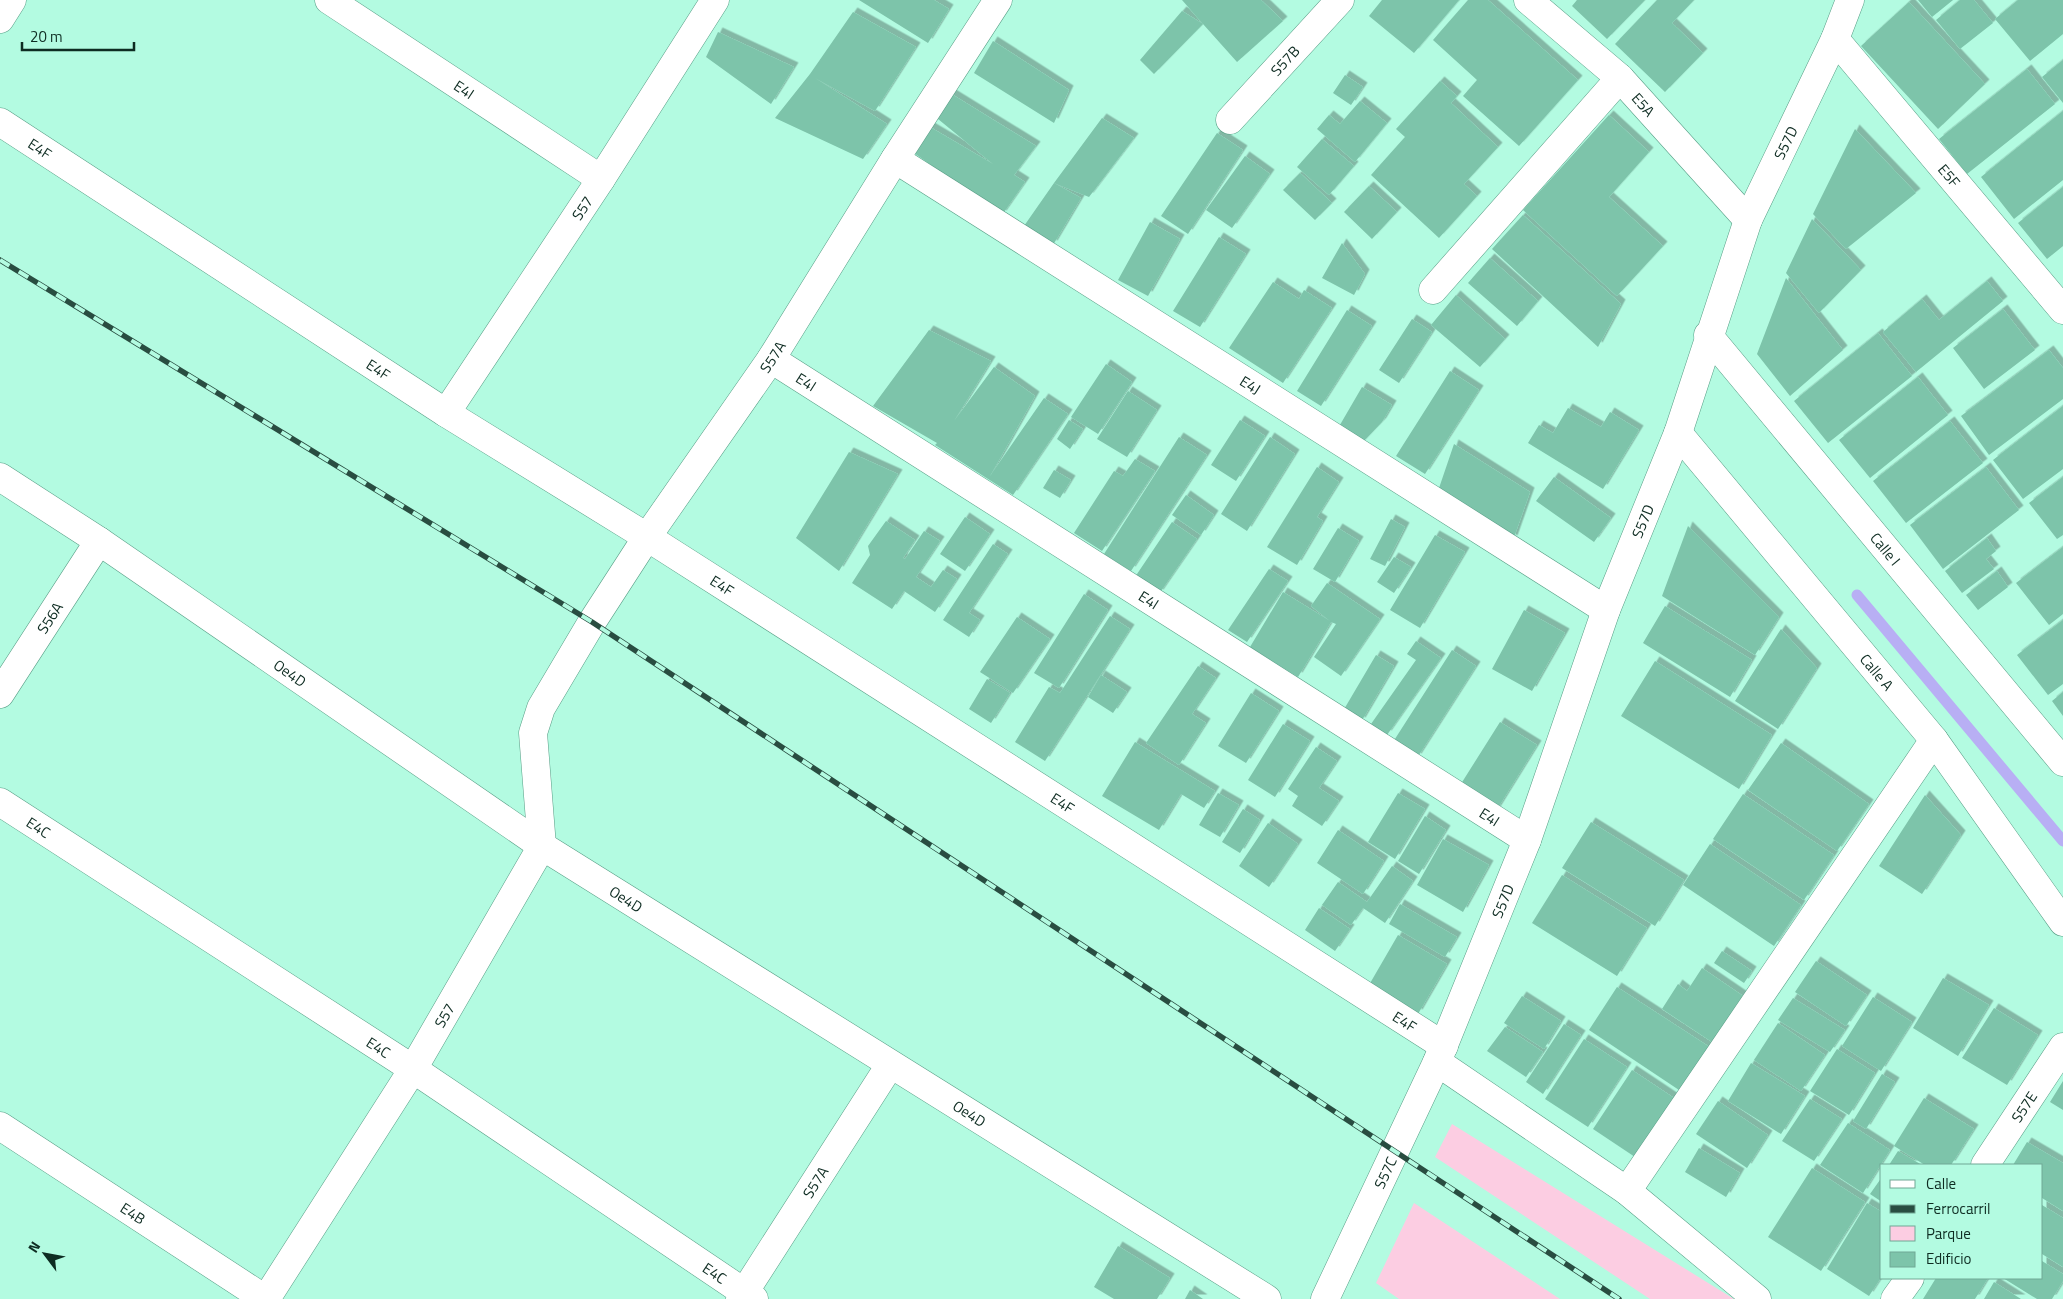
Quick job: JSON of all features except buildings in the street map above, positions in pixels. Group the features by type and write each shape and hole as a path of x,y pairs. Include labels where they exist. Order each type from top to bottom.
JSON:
{"street":[{"path":"0,19 12,0"},
{"name":"E4I","path":"329,0 601,179"},
{"name":"S57","path":"446,413 601,179 715,0"},
{"name":"S57A","path":"542,846 533,733 541,708 592,622 647,537 771,359 895,159 998,0"},
{"name":"S57B","path":"1230,120 1340,0"},
{"name":"E5A","path":"1528,0 1620,78 1748,220"},
{"name":"S57D","path":"1441,1054 1527,840 1606,610 1678,433 1708,335 1748,220 1835,39 1850,0"},
{"name":"E5F","path":"1835,39 2063,310"},
{"path":"1433,290 1620,78"},
{"name":"E4F","path":"0,122 446,413 647,537 1441,1054 1627,1191 1757,1299"},
{"name":"E4J","path":"895,159 1606,610"},
{"name":"Calle I","path":"1708,335 2063,762"},
{"name":"E4I","path":"771,359 1527,840"},
{"name":"Calle A","path":"1678,433 1934,740 2063,922"},
{"name":"Oe4D","path":"0,477 99,541 542,846 1267,1299"},
{"name":"S56A","path":"0,694 99,541"},
{"path":"1627,1191 1934,740"},
{"name":"E4C","path":"0,802 413,1069 746,1297"},
{"name":"S57","path":"266,1299 413,1069 542,846"},
{"name":"S57E","path":"1985,1164 2063,1048"},
{"name":"S57C","path":"1325,1299 1441,1054"},
{"name":"S57A","path":"746,1297 890,1065"},
{"name":"E4B","path":"0,1126 266,1299"},
{"path":"1896,1299 1909,1279"}],"green space":[{"path":"1452,1124 1734,1299 1650,1299 1435,1157"},
{"path":"1414,1203 1560,1299 1399,1299 1376,1283"}],"waterway":[{"path":"1857,595 2063,841"}],"railway":[{"path":"0,260 592,622 1619,1299"}]}
